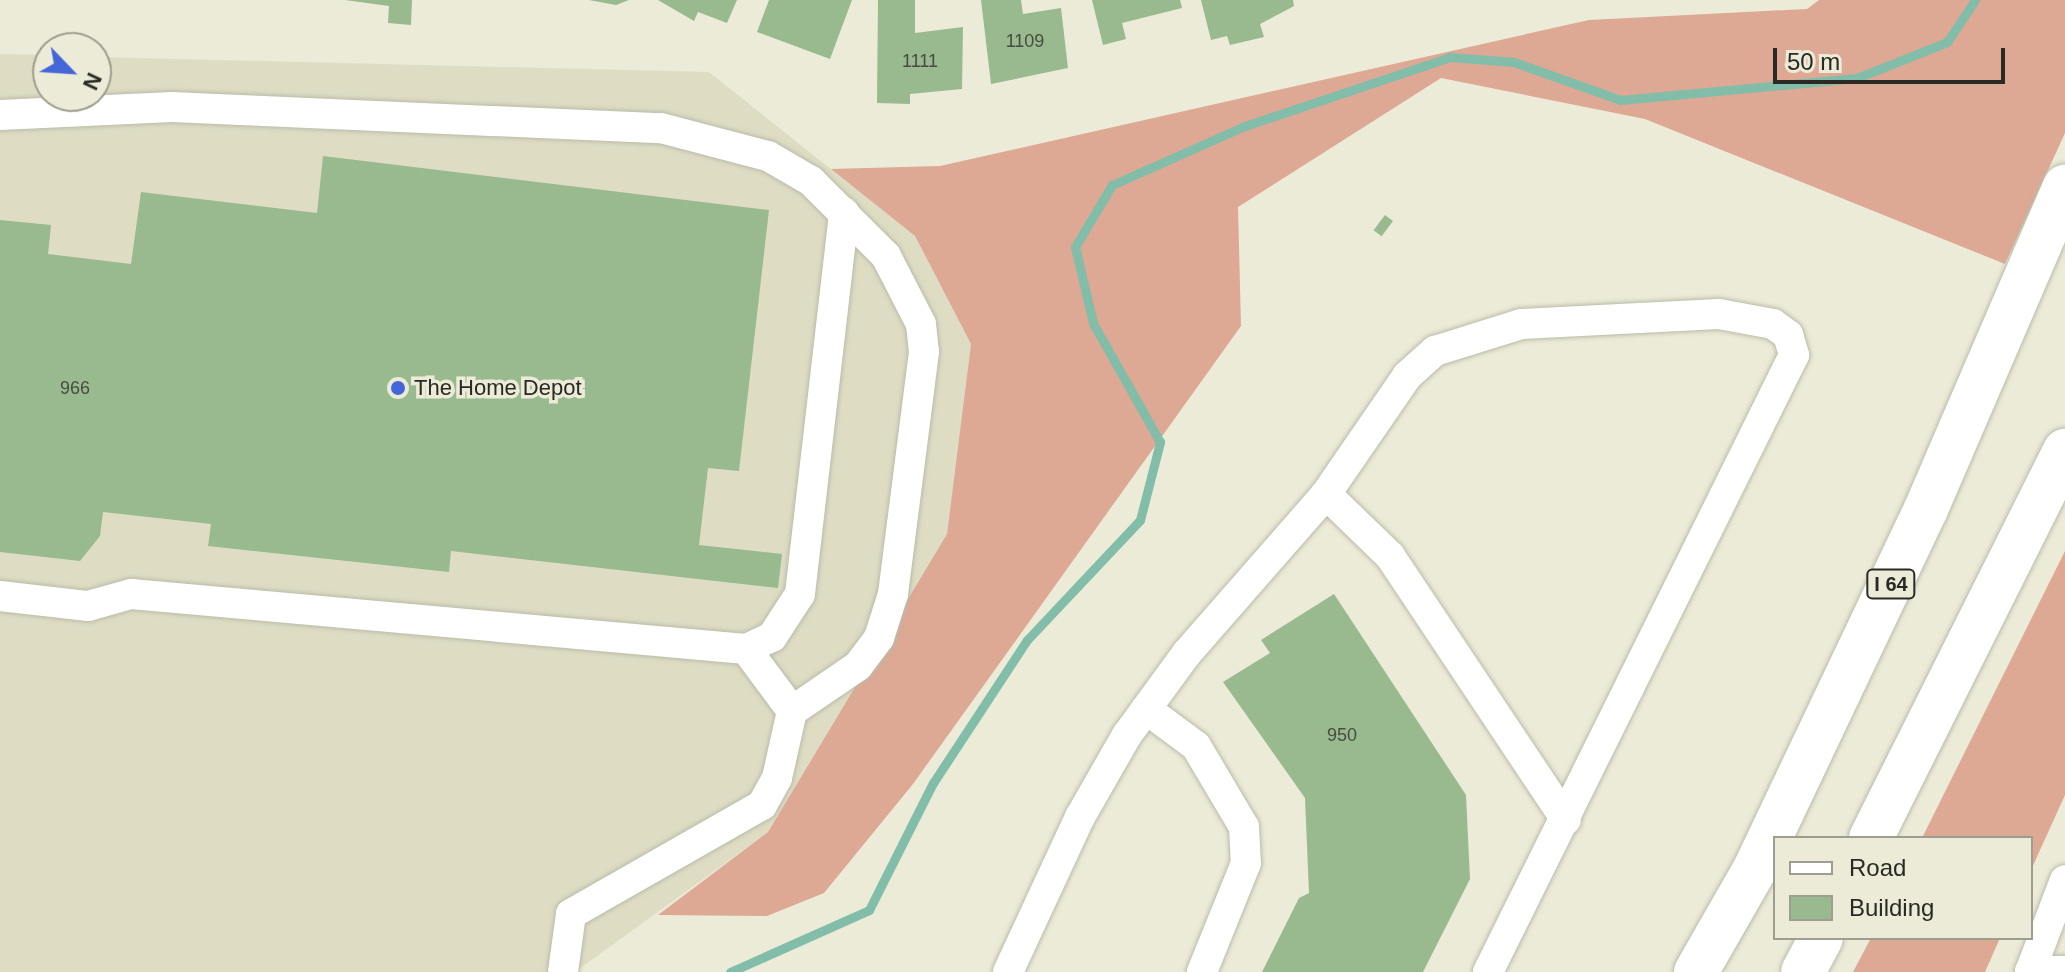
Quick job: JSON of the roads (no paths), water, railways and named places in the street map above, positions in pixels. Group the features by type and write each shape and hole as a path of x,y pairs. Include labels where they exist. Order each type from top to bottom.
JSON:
{"highway":[{"name":"I 64","path":"1696,972 1755,869 1926,509 2065,187"},
{"path":"1872,836 2065,451"},
{"path":"1803,972 1820,940"}],"street":[{"path":"0,115 172,107 661,128 768,156 844,213 906,286 924,352 893,594 879,638 858,666 792,711 777,778 762,805 571,914 563,972"},
{"path":"0,596 88,606 131,594 746,649 772,637 800,594 844,213"},
{"path":"1008,972 1080,817 1146,709 1326,494 1407,376 1435,351 1469,335 1521,324 1719,314 1753,316 1788,335 1794,355 1488,972"},
{"path":"1326,494 1390,556 1566,820"},
{"path":"746,649 792,711"},
{"path":"1146,709 1196,746 1244,827 1246,863 1202,972"},
{"path":"2065,880 2030,972 2065,971"}],"waterway":[{"path":"730,972 869,910 933,783 1027,640 1140,520 1160,442 1093,323 1075,247 1112,185 1242,127 1450,57 1514,62 1620,100 1857,78 1947,42 1975,0"}],"place":[{"name":"The Home Depot","path":"398,388"}]}
